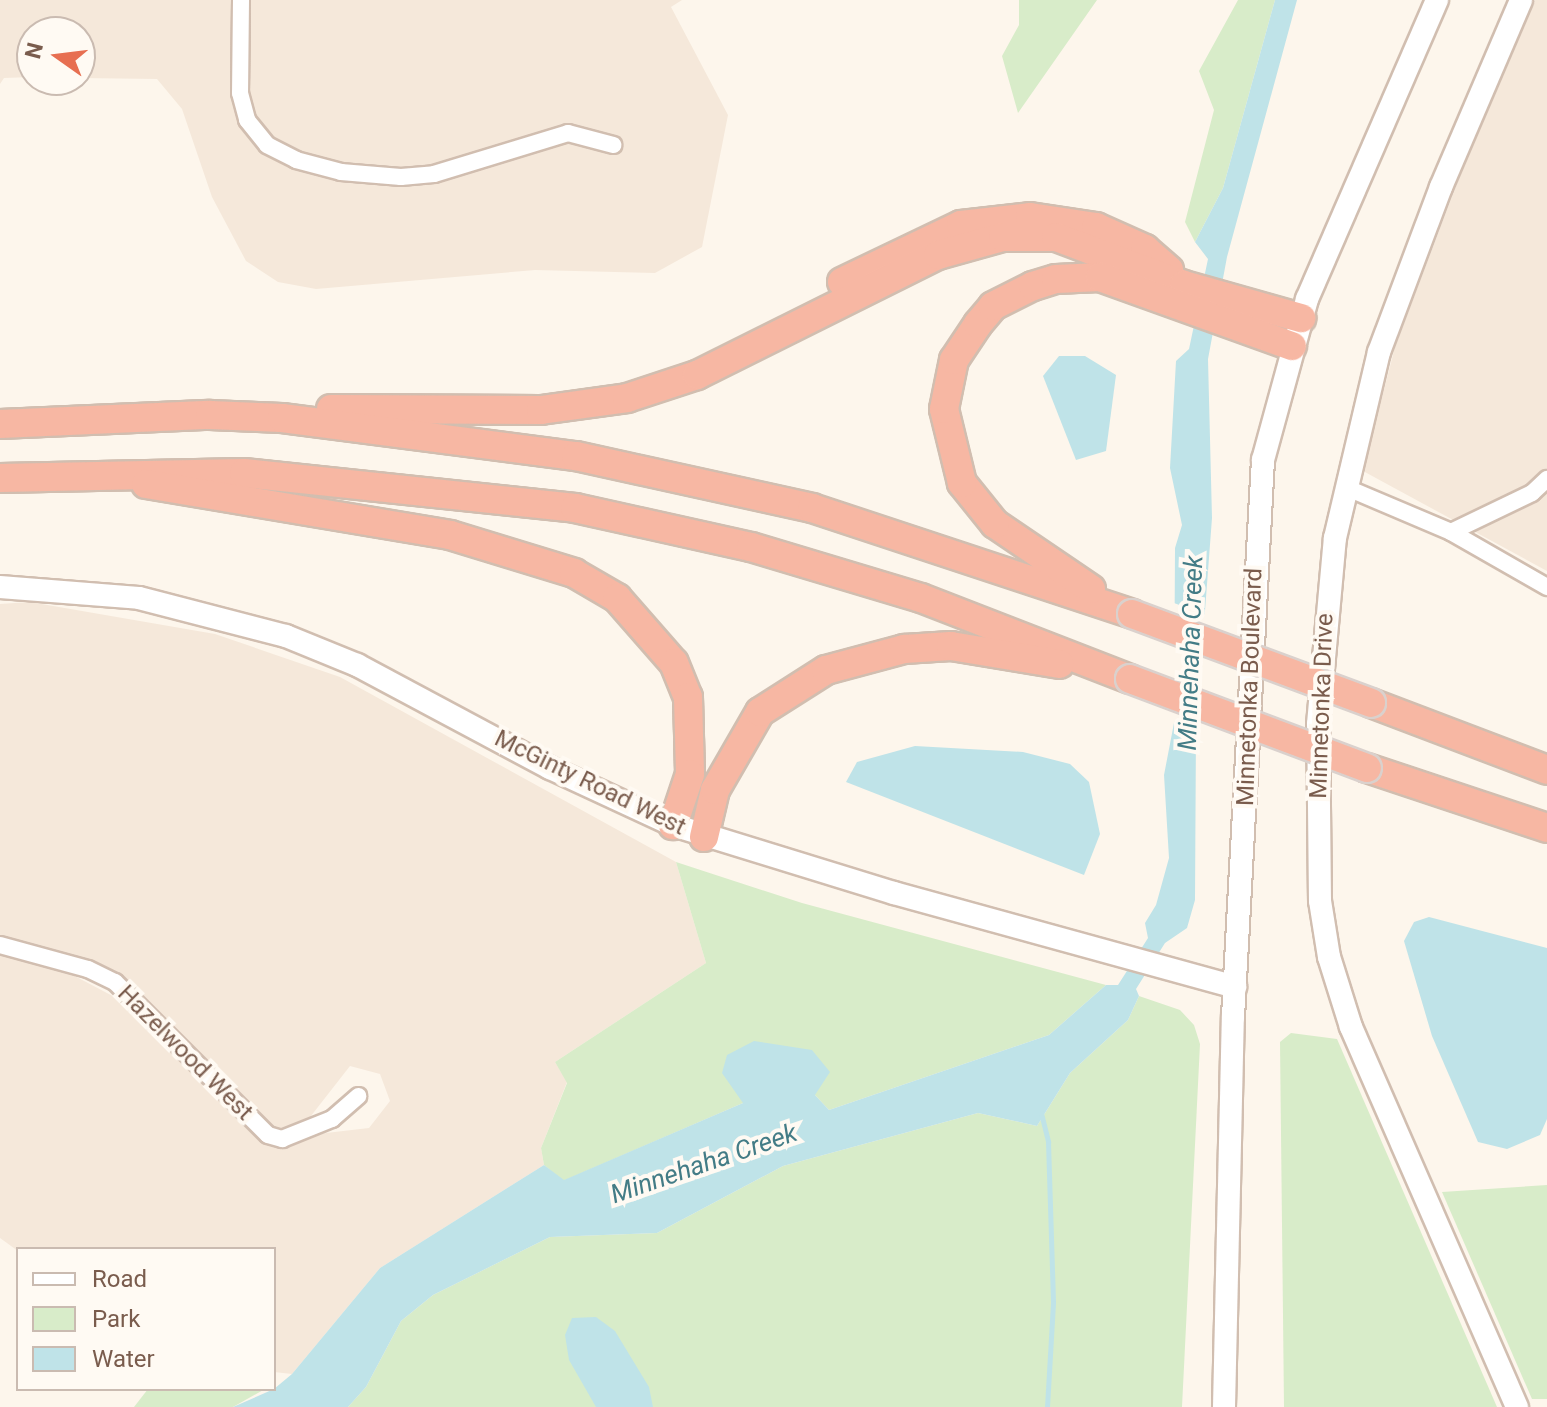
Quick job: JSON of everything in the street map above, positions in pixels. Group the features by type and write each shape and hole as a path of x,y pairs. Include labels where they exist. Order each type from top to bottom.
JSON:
{"highway":[{"path":"282,418 338,408 490,411 574,406 627,398 686,380 938,255 1003,237 1056,237 1184,285 1301,318"},
{"path":"1132,614 1023,546 995,524 962,483 944,409 954,360 964,342 993,306 1012,294 1056,279 1100,277 1292,346"},
{"path":"0,424 210,415 282,418 454,437 695,479 812,508 1132,614 1547,770"},
{"path":"0,478 94,472 244,473 575,508 751,547 921,598 1367,768 1547,828"},
{"path":"94,472 205,498 316,510 450,535 574,573 617,598 674,663 688,697 690,774 673,825"},
{"path":"704,837 715,790 734,748 760,712 826,670 904,649 951,646 997,650 1130,679"}],"main road":[{"name":"Minnetonka Boulevard","path":"1224,1407 1235,987 1263,460 1301,318 1437,0"},
{"name":"Minnetonka Drive","path":"1517,1407 1351,1027 1329,957 1320,901 1318,724 1327,592 1345,487 1395,305 1521,0"},
{"name":"McGinty Road West","path":"0,587 139,598 286,636 357,665 550,768 704,837 1235,987"}],"street":[{"path":"241,0 240,93 247,120 267,145 296,160 341,172 401,177 434,174 568,133 613,145"},
{"path":"1451,532 1532,493 1547,479"},
{"path":"1345,487 1451,532 1547,587"},
{"name":"Hazelwood West","path":"0,945 88,969 115,982 268,1135 282,1139 321,1124 358,1096"}],"shaded area":[{"path":"0,0 682,0 671,7 728,115 702,247 655,273 535,270 316,289 278,282 246,261 212,197 182,109 157,79 96,78 96,16 16,16 16,78 4,78 0,84"},
{"path":"1535,0 1547,0 1547,571 1363,471 1395,347 1485,110"},
{"path":"30,602 215,634 340,677 676,862 706,963 555,1062 567,1082 541,1148 544,1165 380,1268 292,1374 276,1372 276,1247 16,1247 16,1250 0,1238 0,954 69,973 124,1002 263,1144 276,1147 326,1133 369,1128 390,1101 380,1074 350,1066 307,1121 288,1131 273,1130 134,987 105,968 0,939 0,604"}],"green space":[{"path":"1019,0 1097,0 1018,113 1002,56 1019,25"},
{"path":"1238,0 1275,0 1223,188 1195,242 1185,222 1214,110 1199,71"},
{"path":"676,862 802,903 1106,985 1049,1035 829,1110 815,1095 743,1103 563,1181 544,1165 541,1148 567,1083 555,1062 706,963"},
{"path":"1139,996 1180,1010 1194,1025 1200,1044 1182,1407 348,1407 366,1387 401,1321 433,1295 550,1237 657,1233 783,1166 978,1113 1037,1126 1070,1073 1128,1020"},
{"path":"1291,1033 1337,1039 1497,1407 1284,1407 1280,1042"},
{"path":"1547,1185 1547,1399 1532,1399 1442,1192"},
{"path":"146,1391 261,1391 233,1407 134,1407"}],"water":[{"name":"Minnehaha Creek","path":"1275,0 1297,0 1227,257 1208,359 1212,518 1196,730 1195,900 1187,928 1165,943 1136,989 1139,996 1128,1020 1070,1073 1037,1126 978,1113 783,1166 657,1233 550,1237 433,1295 401,1321 366,1387 348,1407 233,1407 276,1391 380,1268 544,1165 564,1180 743,1103 722,1073 727,1055 754,1041 812,1050 830,1072 815,1095 829,1110 1049,1035 1106,985 1118,985 1148,938 1145,923 1156,905 1169,858 1164,775 1174,723 1175,548 1182,525 1170,468 1176,361 1189,349 1208,259 1195,242 1223,188"},
{"path":"1059,356 1085,356 1116,375 1106,451 1076,460 1043,376"},
{"path":"915,746 1023,752 1070,764 1089,782 1100,834 1084,875 846,782 857,762"},
{"path":"1429,917 1547,948 1547,1119 1540,1135 1507,1149 1478,1142 1432,1036 1404,941 1414,922"},
{"path":"596,1317 615,1331 649,1387 653,1407 596,1407 569,1360 565,1335 572,1318"}],"pier":[{"path":"1174,603 1209,616 1200,731 1170,720"}],"waterway":[{"path":"1041,1113 1048,1142 1053,1303 1047,1407"}]}
